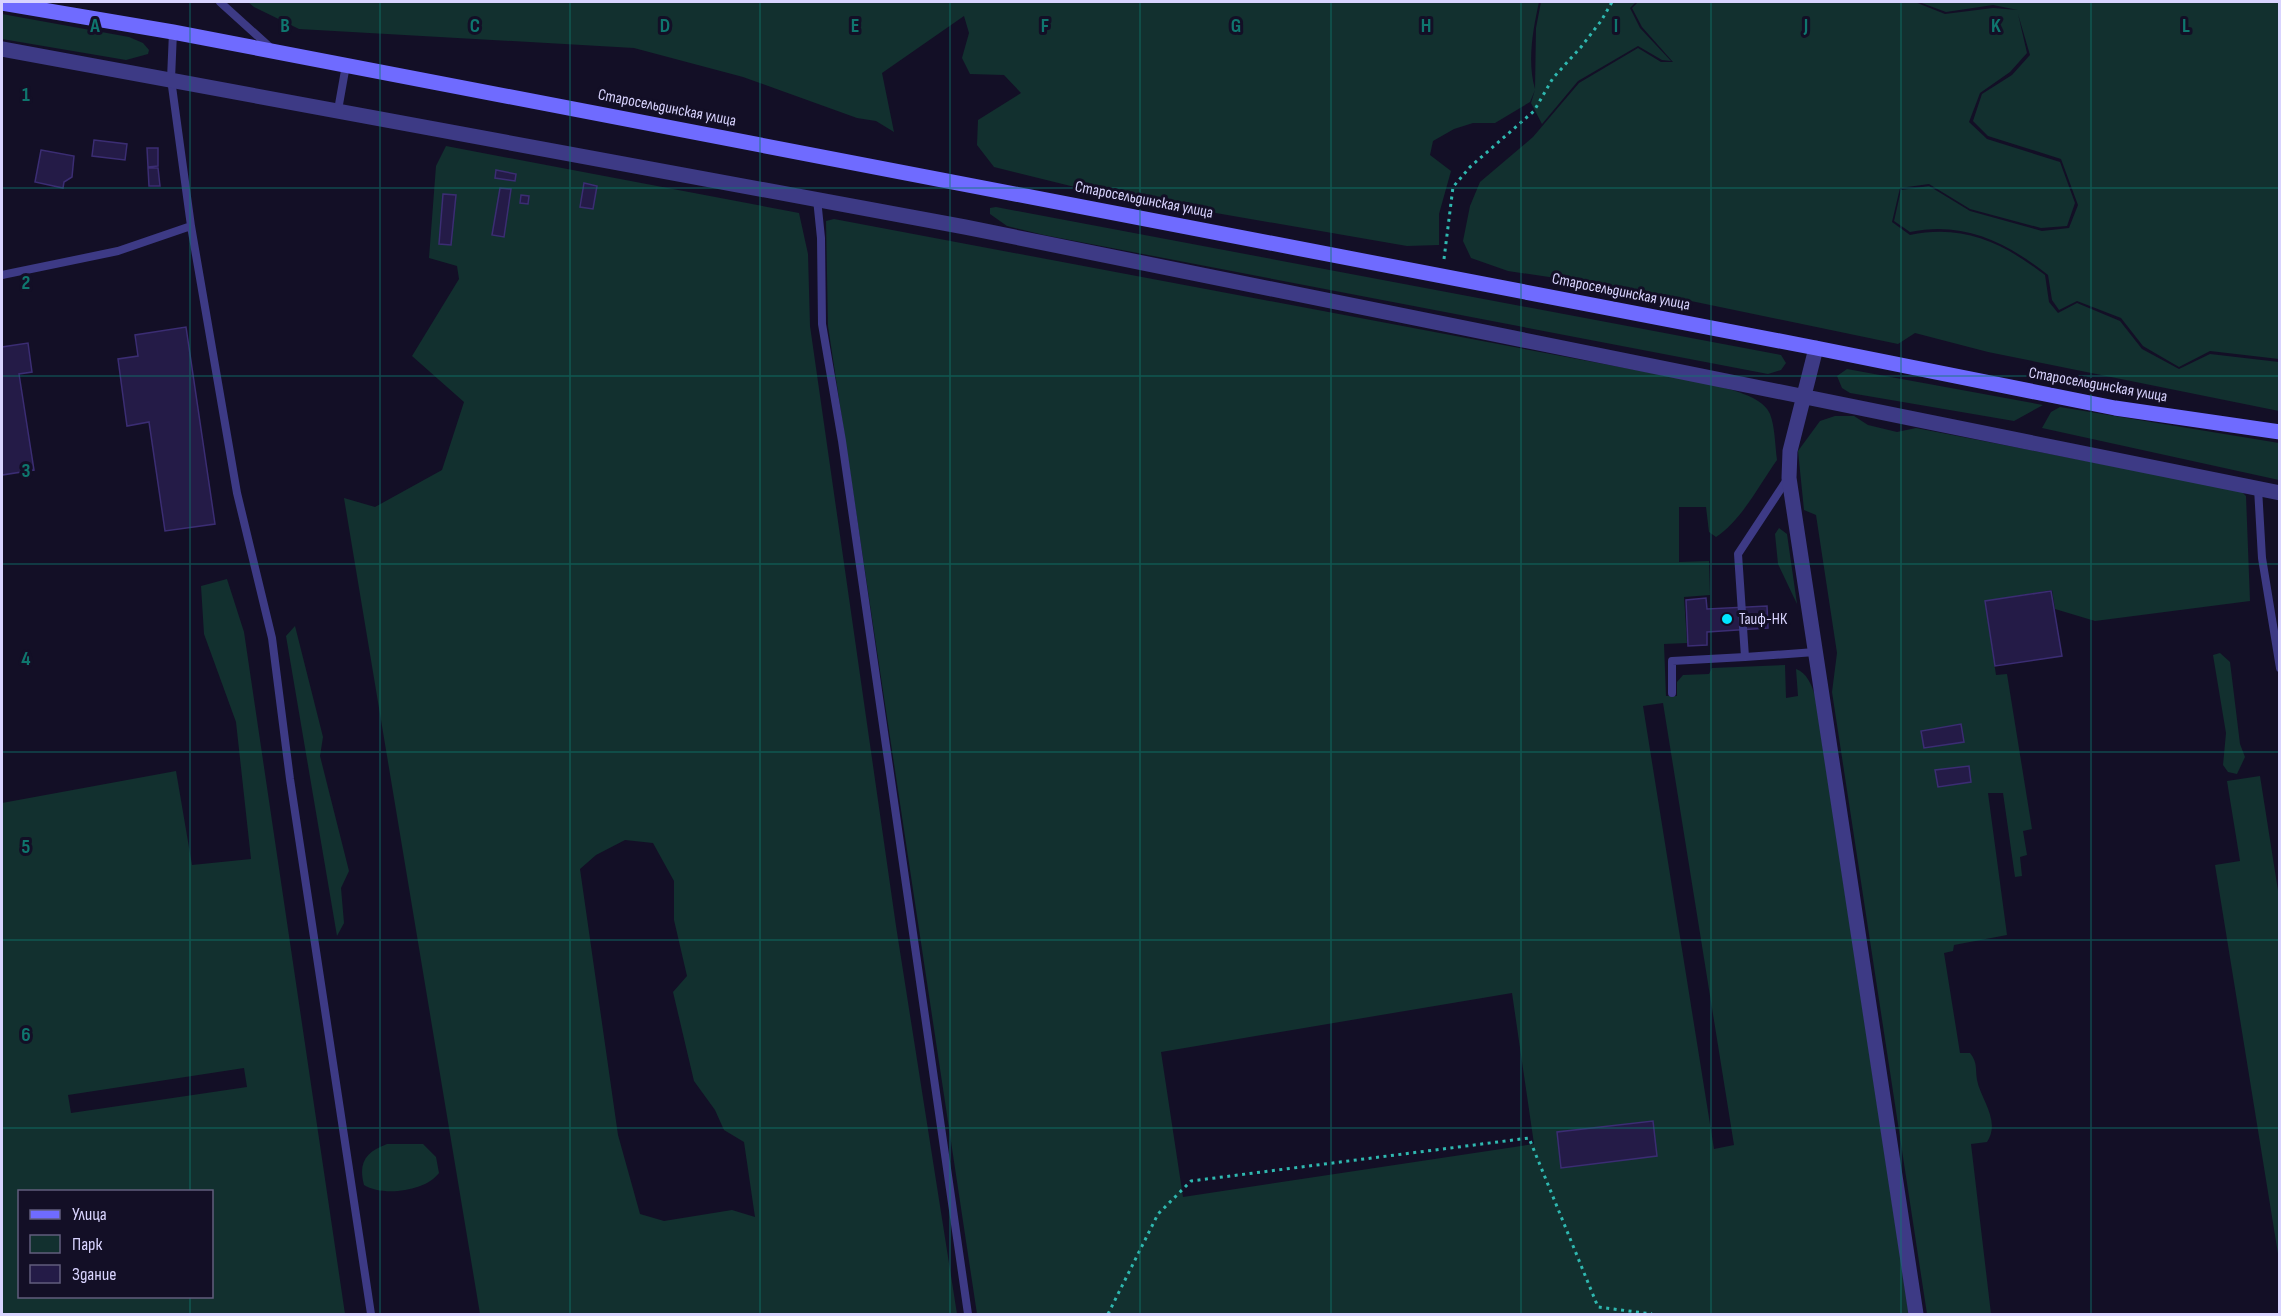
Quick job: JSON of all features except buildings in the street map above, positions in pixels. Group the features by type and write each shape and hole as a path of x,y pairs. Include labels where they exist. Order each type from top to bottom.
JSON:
{"main road":[{"name":"Старосельдинская улица","path":"2,3 275,51 2115,408 2280,432"}],"street":[{"path":"2,49 816,199 1802,395 2280,493"},
{"path":"1815,348 1790,451 1789,478 1916,1314"}],"lane":[{"path":"220,2 275,51"},
{"path":"173,32 171,79 191,226 237,493 272,638 292,791 371,1314"},
{"path":"338,110 346,65"},
{"path":"816,199 821,238 822,324 842,441 968,1314"},
{"path":"2,274 118,251 191,226"},
{"path":"1745,657 1738,554 1789,478"},
{"path":"2258,488 2262,558 2280,668"},
{"path":"1672,693 1672,661 1815,652"}],"path":[{"path":"1440,276 1448,242 1449,206 1453,187 1470,166 1534,111 1553,78 1595,30 1612,2"},
{"path":"1107,1314 1158,1214 1191,1181 1528,1138 1598,1307 1652,1314"}],"green space":[{"path":"248,2 1539,2 1531,57 1535,89 1536,28 1541,2 1636,2 1630,8 1640,28 1671,61 1662,60 1638,46 1578,81 1542,124 1531,103 1535,90 1530,102 1495,123 1473,123 1454,129 1433,141 1430,155 1451,171 1439,214 1439,245 1407,246 1095,192 994,167 977,145 978,120 1021,93 1004,75 970,74 962,58 969,33 964,16 882,73 894,132 876,121 857,118 743,77 634,48 299,29"},
{"path":"1638,2 1915,2 1945,14 1993,8 2018,10 1993,5 1946,12 1919,2 2279,2 2279,359 2210,351 2179,367 2143,346 2121,318 2077,301 2059,310 2052,300 2048,275 2000,244 1984,237 1948,229 1910,232 1894,221 1901,190 1929,186 1970,211 2042,231 2069,228 2078,205 2061,159 1988,136 1973,121 1982,94 2012,75 2030,55 2018,14 2027,53 2010,72 1980,93 1969,122 1987,139 2060,162 2075,203 2067,226 2041,228 1970,209 1929,184 1900,188 1892,222 1910,235 1948,232 1965,234 1998,245 2045,275 2049,302 2058,313 2077,303 2120,321 2142,349 2179,369 2210,354 2279,362 2279,411 1988,352 1915,333 1898,344 1643,291 1508,271 1471,258 1463,241 1470,206 1480,182 1533,137 1579,83 1638,48 1661,62 1673,62 1642,27 1632,8"},
{"path":"2,14 129,37 143,43 149,50 148,54 126,60 2,39"},
{"path":"446,146 799,213 808,254 810,326 896,926 957,1314 480,1314 344,498 375,507 442,470 464,402 412,356 459,279 457,266 429,258 436,166","holes":["625,840 653,843 674,881 674,920 687,976 673,992 694,1081 715,1110 724,1130 744,1142 755,1217 732,1210 664,1221 640,1214 618,1135 580,869 596,855"]},
{"path":"996,207 1781,355 1786,363 1781,370 1768,374 1044,235 1007,226 990,214 990,208"},
{"path":"834,219 1668,376 1725,388 1754,398 1764,405 1772,419 1777,460 1742,512 1716,537 1709,532 1706,507 1679,507 1679,562 1709,561 1710,595 1684,597 1687,643 1664,644 1666,696 1677,696 1677,682 1683,675 1709,674 1712,668 1785,665 1786,698 1798,696 1796,669 1806,676 1815,695 1909,1314 977,1314 828,326 826,221","holes":["1663,703 1734,1145 1714,1149 1643,706","1512,993 1534,1144 1183,1197 1161,1052"]},
{"path":"1847,369 2043,405 2014,421 1850,393 1842,388 1837,376"},
{"path":"2060,407 2279,443 2279,480 2042,428 2051,412"},
{"path":"1835,416 1854,416 1868,425 1897,432 1916,428 2241,491 2246,496 2250,601 2095,621 2055,609 2052,590 1985,601 1996,675 2007,674 2032,829 2023,831 2027,855 2020,857 2022,876 2015,877 2003,793 1988,793 2007,935 1954,945 1953,951 1944,953 1960,1053 1970,1053 1974,1060 1979,1088 1991,1118 1991,1134 1987,1142 1971,1144 1991,1314 1927,1314 1832,692 1837,653 1816,515 1804,510 1798,451 1820,421"},
{"path":"1779,528 1787,534 1797,604 1778,564 1775,534"},
{"path":"227,579 244,632 345,1314 2,1314 2,803 176,771 192,865 251,859 236,722 204,634 201,586","holes":["244,1068 247,1087 71,1113 68,1095"]},
{"path":"295,626 323,737 320,756 349,871 341,888 344,923 337,936 286,636"},
{"path":"2220,653 2230,662 2240,744 2245,757 2237,774 2228,772 2223,765 2226,733 2213,655"},
{"path":"2260,776 2279,897 2279,1260 2215,865 2240,861 2227,781"},
{"path":"387,1144 423,1144 436,1157 439,1173 424,1184 404,1190 382,1191 364,1185 362,1170 365,1159 369,1154"}],"place":[{"name":"Таиф-НК","path":"1727,619"}]}
